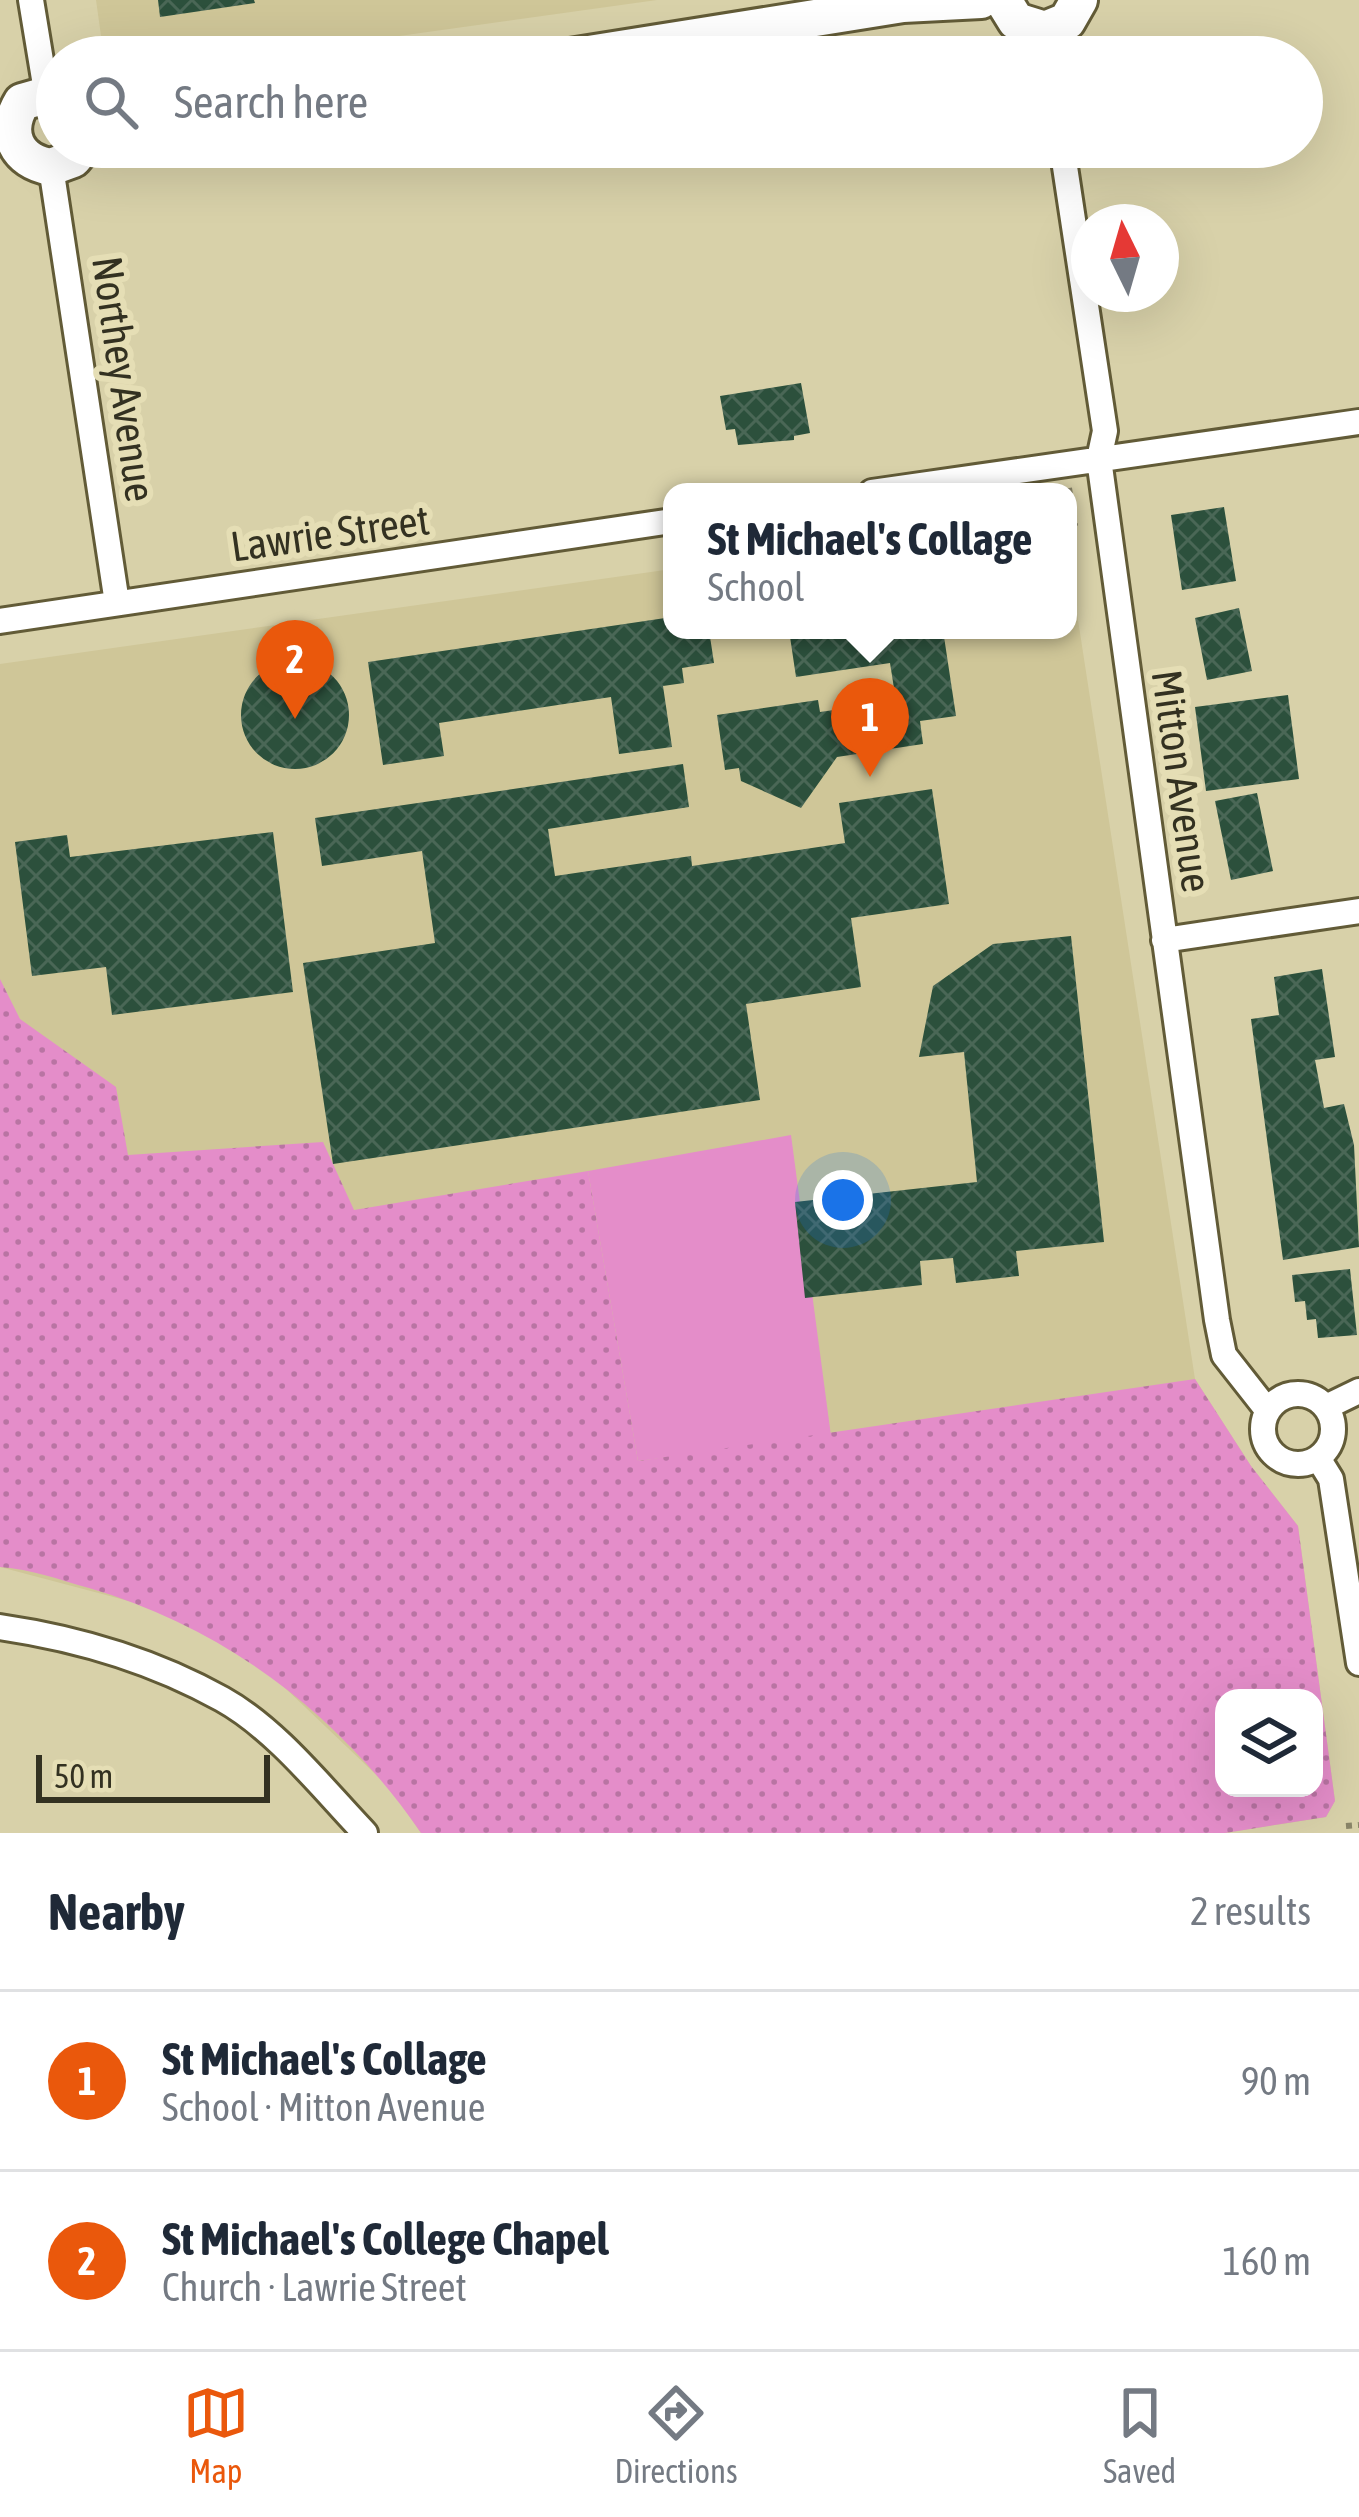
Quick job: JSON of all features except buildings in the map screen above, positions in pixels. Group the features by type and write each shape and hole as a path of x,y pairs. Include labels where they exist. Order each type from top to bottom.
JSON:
{"street":[{"path":"31,0 39,36"},
{"path":"701,36 903,4 981,0"},
{"path":"1004,0 1016,21 1036,36"},
{"path":"1054,36 1079,0"},
{"path":"36,98 22,103 6,134 23,156 36,161"},
{"name":"Northey Avenue","path":"52,168 117,603"},
{"name":"Mitton Avenue","path":"1065,168 1105,431 1099,459 1224,1355 1268,1411"},
{"path":"934,483 1359,422"},
{"name":"Lawrie Street","path":"0,621 663,522"},
{"path":"1164,940 1359,911"},
{"path":"1326,1407 1332,1441 1318,1458 1306,1463 1280,1459 1264,1437 1268,1411 1295,1394 1326,1407 1359,1391"},
{"path":"1318,1458 1331,1480 1359,1663"},
{"path":"0,1627 61,1636 224,1700 299,1764 365,1833"}],"path":[{"path":"1346,1826 1359,1825"}],"shaded area":[{"path":"96,0 657,0 399,36 101,36"},
{"path":"663,570 663,639 1077,639 1077,613 1195,1379 1251,1466 1298,1526 1320,1689 1215,1689 1215,1797 1323,1797 1323,1712 1335,1801 1326,1817 1225,1833 421,1833 390,1788 263,1667 155,1608 0,1567 0,664"},
{"path":"0,979 20,1019 116,1087 128,1155 323,1142 354,1210 588,1171 638,1461 1195,1379 1251,1466 1298,1526 1320,1689 1215,1689 1215,1797 1323,1797 1323,1712 1335,1801 1326,1817 1225,1833 421,1833 389,1790 316,1714 233,1652 139,1605 0,1567"},
{"path":"791,1135 831,1436 638,1461 588,1171"}],"place":[{"name":"St Michael's College Chapel","path":"295,719"},
{"name":"St Michael's Collage","path":"870,777"}]}
